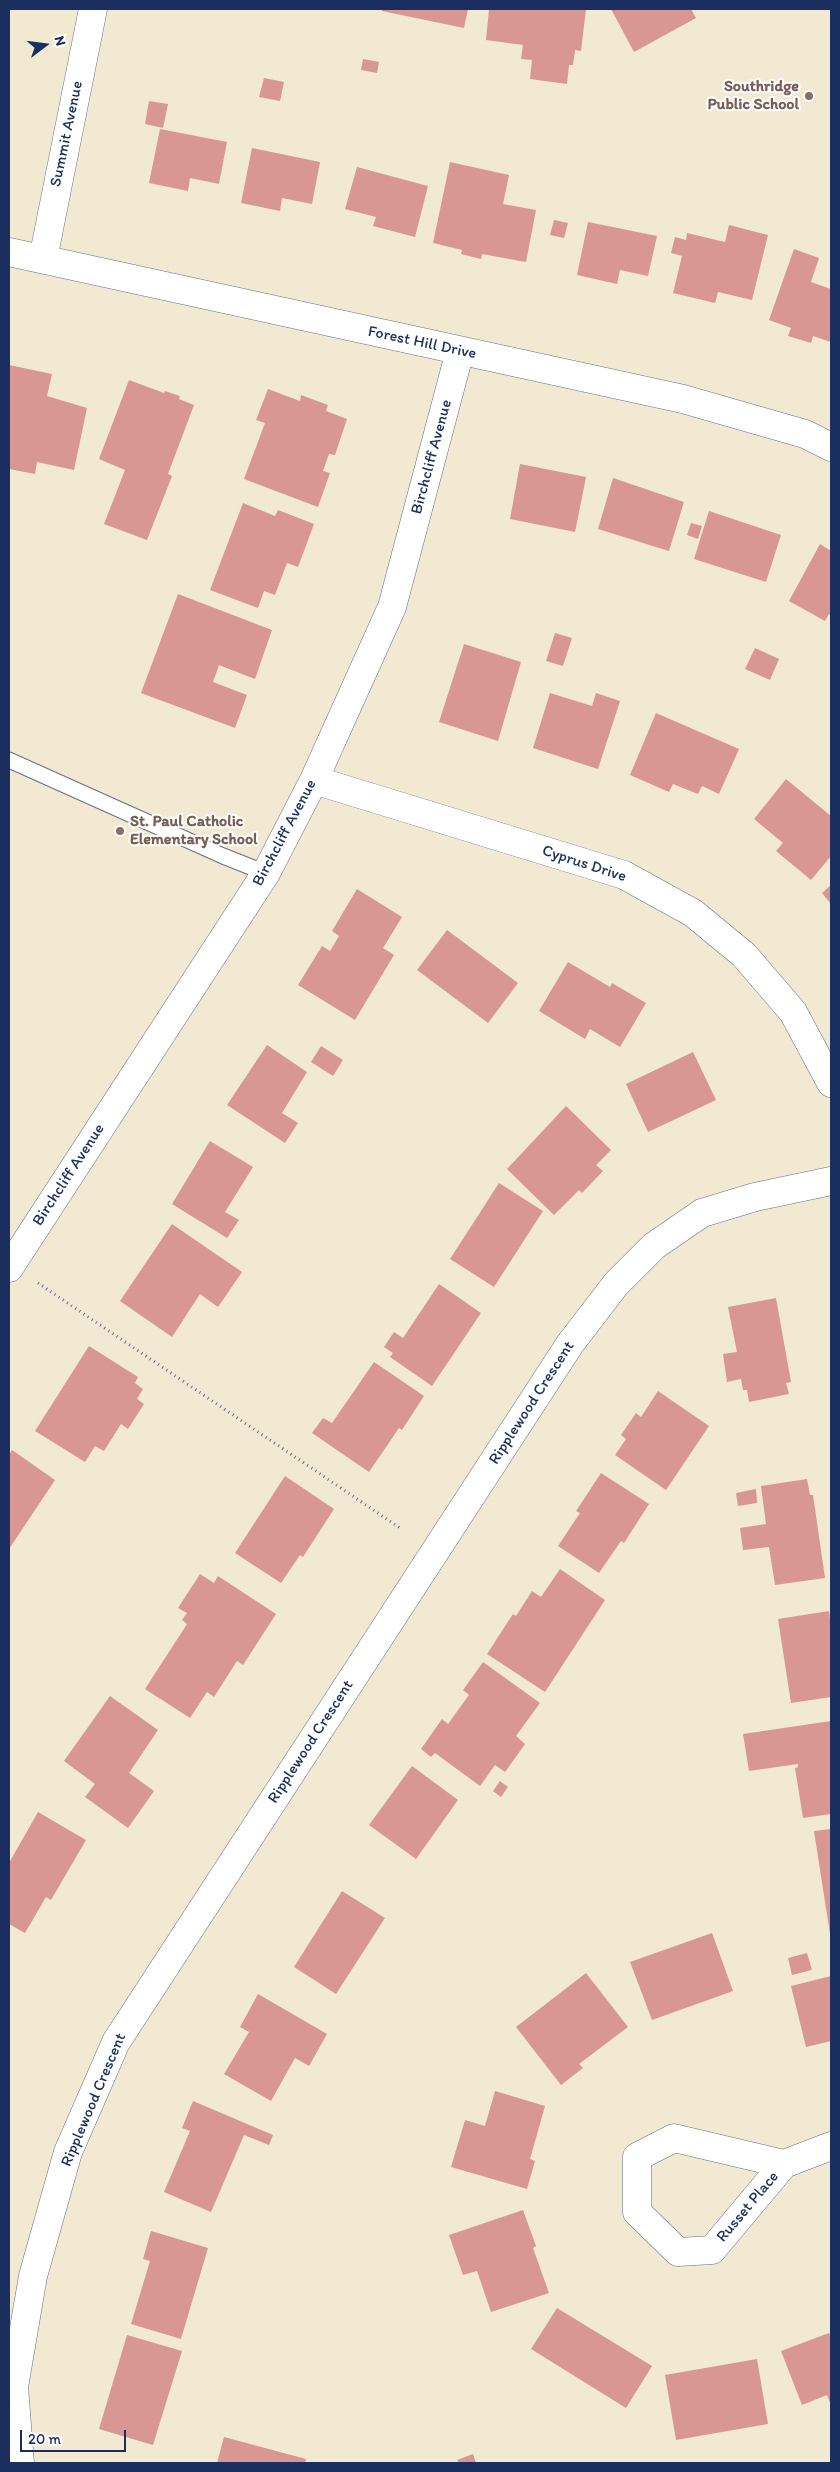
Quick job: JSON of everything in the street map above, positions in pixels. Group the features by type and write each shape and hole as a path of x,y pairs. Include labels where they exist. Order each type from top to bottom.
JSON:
{"street":[{"name":"Summit Avenue","path":"43,259 93,9"},
{"name":"Forest Hill Drive","path":"9,252 683,399 804,434 831,447"},
{"name":"Birchcliff Avenue","path":"20,1273 266,873 314,780 392,607 460,351"},
{"name":"Cyprus Drive","path":"314,780 624,875 692,913 744,955 793,1012 831,1083"},
{"name":"Ripplewood Crescent","path":"20,2463 14,2387 33,2276 68,2152 116,2042 564,1352 616,1284 654,1246 702,1213 755,1197 831,1181"},
{"name":"Russet Place","path":"784,2164 674,2138 637,2157 637,2212 678,2252 712,2250 784,2164 831,2146"}],"lane":[{"path":"9,760 223,856 266,873"}],"path":[{"path":"20,1273 400,1528"}],"building":[{"path":"382,9 468,9 464,28 382,11"},
{"path":"489,9 586,9 581,51 575,50 573,65 569,65 567,84 530,79 532,60 521,59 523,45 486,40"},
{"path":"611,9 691,9 696,18 634,52"},
{"path":"363,59 379,62 377,73 361,70"},
{"path":"264,78 284,82 280,101 259,97"},
{"path":"149,101 168,104 163,128 145,124"},
{"path":"160,129 227,142 219,184 190,178 188,191 149,183"},
{"path":"252,148 320,162 312,204 282,198 280,211 241,203"},
{"path":"450,162 509,175 503,204 536,210 526,262 482,254 481,259 461,254 462,250 433,243"},
{"path":"357,167 428,186 415,237 373,226 376,217 345,209"},
{"path":"554,220 568,223 564,238 550,235"},
{"path":"588,222 657,236 648,276 620,270 617,284 577,275"},
{"path":"729,225 768,235 752,300 718,292 715,303 673,293 682,256 671,253 675,237 686,240 687,233 725,242"},
{"path":"794,249 819,258 811,282 831,289 831,342 813,336 811,343 788,336 791,328 769,320"},
{"path":"9,365 52,374 47,396 87,408 74,470 37,462 35,474 9,469"},
{"path":"129,380 164,393 165,391 180,396 179,399 194,405 168,474 172,476 147,540 104,524 125,470 99,459"},
{"path":"268,389 300,401 301,395 328,405 326,411 347,419 335,455 329,454 323,471 330,473 318,507 244,479 265,423 256,420"},
{"path":"520,464 586,477 575,532 510,519"},
{"path":"613,478 684,502 669,551 598,529"},
{"path":"243,503 275,516 278,510 314,524 298,567 287,563 275,595 264,591 258,608 210,590"},
{"path":"709,511 781,535 766,582 694,559"},
{"path":"691,523 702,526 698,539 687,535"},
{"path":"820,544 831,551 831,616 829,614 825,621 789,601"},
{"path":"178,594 272,630 255,679 219,665 213,682 247,695 235,728 141,693"},
{"path":"555,633 572,638 563,666 546,661"},
{"path":"464,644 521,662 498,741 439,722"},
{"path":"755,648 779,659 770,680 745,669"},
{"path":"550,693 592,706 596,693 620,701 598,769 533,748"},
{"path":"656,713 739,749 719,794 702,786 698,794 673,784 669,792 630,775"},
{"path":"786,779 831,816 831,856 811,880 776,851 783,843 754,819"},
{"path":"831,885 831,904 822,893"},
{"path":"357,889 402,917 383,948 394,955 355,1020 298,985 322,946 330,951 339,936 332,931"},
{"path":"447,930 518,983 488,1023 417,970"},
{"path":"568,962 610,987 612,983 646,1003 620,1047 590,1029 585,1039 539,1011"},
{"path":"267,1045 307,1072 282,1113 298,1123 285,1143 227,1105"},
{"path":"321,1046 343,1060 333,1076 311,1062"},
{"path":"693,1052 716,1100 648,1132 626,1084"},
{"path":"566,1106 611,1150 596,1165 603,1171 582,1193 579,1190 554,1215 507,1169"},
{"path":"210,1141 253,1167 225,1212 239,1220 227,1238 172,1204"},
{"path":"499,1183 543,1211 494,1287 450,1259"},
{"path":"172,1224 242,1272 218,1307 200,1294 172,1337 120,1301"},
{"path":"439,1284 481,1313 432,1386 390,1357 393,1353 384,1347 394,1332 403,1338"},
{"path":"776,1298 791,1382 786,1383 789,1394 749,1402 747,1390 743,1390 741,1379 727,1382 723,1354 737,1352 728,1307"},
{"path":"89,1346 138,1377 135,1383 143,1389 137,1399 144,1404 128,1429 121,1424 104,1451 95,1446 85,1462 35,1431"},
{"path":"374,1362 424,1396 402,1430 399,1428 369,1472 312,1433 323,1418 332,1423"},
{"path":"658,1391 709,1426 666,1490 615,1455 626,1439 621,1435 636,1413 641,1417"},
{"path":"12,1450 55,1480 9,1549 9,1455"},
{"path":"601,1473 649,1504 624,1543 621,1541 599,1573 558,1546 580,1513 576,1511"},
{"path":"285,1476 334,1509 303,1557 300,1555 281,1583 235,1553"},
{"path":"807,1479 810,1495 813,1495 825,1578 775,1585 769,1547 743,1550 740,1528 766,1524 761,1486"},
{"path":"756,1489 757,1503 738,1506 736,1493"},
{"path":"560,1569 605,1600 545,1692 487,1654 513,1614 516,1616 532,1591 541,1597"},
{"path":"200,1574 214,1583 218,1576 276,1614 243,1665 237,1661 214,1697 207,1692 190,1718 145,1689 187,1624 182,1620 187,1613 178,1608"},
{"path":"829,1611 831,1627 831,1697 791,1703 778,1619"},
{"path":"483,1662 540,1703 516,1736 525,1744 505,1772 495,1765 480,1786 435,1753 431,1757 421,1749 442,1719 448,1724 469,1695 463,1690"},
{"path":"110,1696 158,1730 129,1773 154,1791 128,1828 85,1797 95,1784 64,1761"},
{"path":"831,1721 831,1814 803,1818 795,1768 798,1767 798,1764 749,1771 743,1734"},
{"path":"412,1766 458,1800 416,1859 369,1825"},
{"path":"500,1781 508,1787 501,1797 493,1791"},
{"path":"38,1812 86,1840 51,1900 46,1897 25,1933 9,1924 9,1863"},
{"path":"831,1829 831,1934 830,1934 814,1831"},
{"path":"342,1891 385,1918 336,1994 294,1967"},
{"path":"712,1933 733,1991 652,2020 630,1962"},
{"path":"807,1953 812,1970 792,1975 788,1958"},
{"path":"586,1973 628,2027 579,2064 583,2068 561,2085 516,2027"},
{"path":"831,1976 831,2041 806,2047 791,1986"},
{"path":"258,1994 327,2034 309,2066 295,2058 271,2101 224,2074 249,2032 240,2027"},
{"path":"495,2091 545,2106 530,2159 535,2161 527,2189 451,2167 465,2120 485,2126"},
{"path":"193,2101 273,2135 269,2145 244,2135 211,2212 164,2192 190,2131 182,2128"},
{"path":"523,2210 536,2246 533,2248 549,2293 491,2312 477,2271 463,2275 449,2235"},
{"path":"151,2231 208,2248 181,2339 131,2324 150,2261 143,2259"},
{"path":"557,2308 652,2366 626,2408 531,2349"},
{"path":"829,2333 831,2338 831,2405 827,2395 802,2405 781,2351"},
{"path":"127,2335 182,2351 153,2445 99,2429"},
{"path":"757,2359 768,2424 676,2440 665,2375"},
{"path":"224,2437 306,2459 305,2463 217,2463"},
{"path":"473,2454 476,2463 459,2463 457,2460"}],"place":[{"name":"Southridge Public School","path":"809,96"},
{"name":"St. Paul Catholic Elementary School","path":"120,831"}]}
